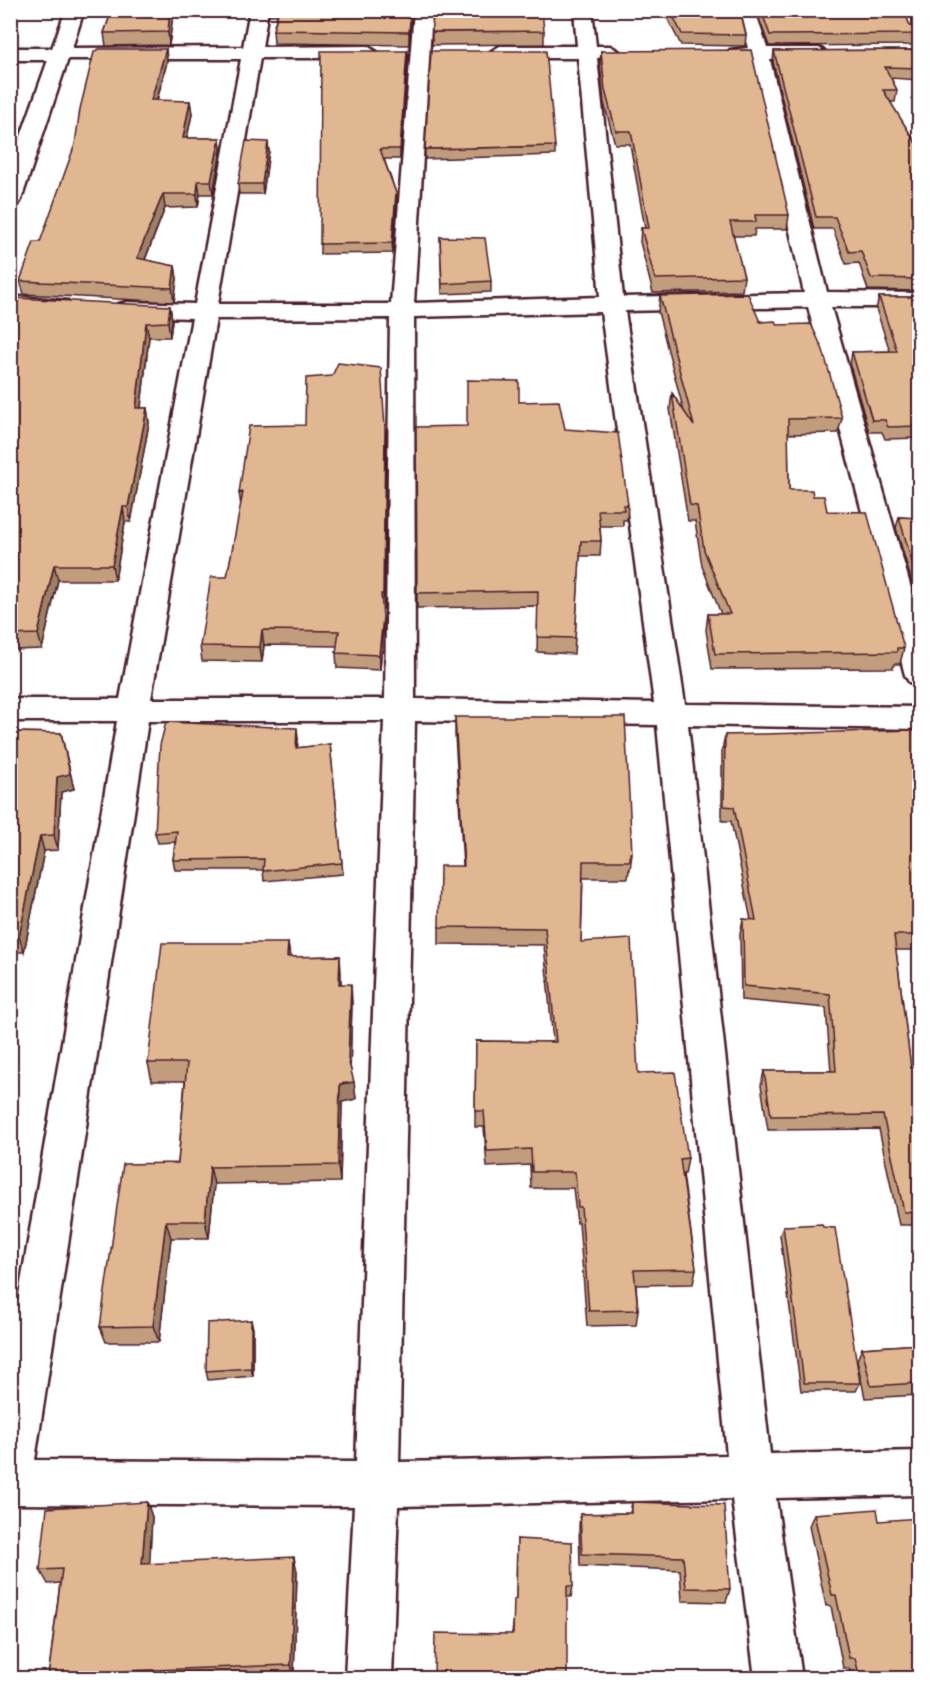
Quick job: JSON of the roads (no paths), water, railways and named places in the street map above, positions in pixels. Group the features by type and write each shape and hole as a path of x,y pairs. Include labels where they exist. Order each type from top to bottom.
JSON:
{"street":[{"path":"10,200 75,10"},
{"path":"259,10 134,709 10,1480 377,1484 920,1473"},
{"path":"369,1678 400,710 402,310 423,10"},
{"path":"583,10 589,52 612,304 671,713 751,1477 779,1678"},
{"path":"746,10 759,54 817,298 920,675"},
{"path":"908,10 920,36"},
{"path":"10,54 444,52"},
{"path":"477,52 634,52"},
{"path":"713,54 839,54"},
{"path":"10,303 205,312 402,310 817,298 920,300"},
{"path":"10,710 400,710 920,718"}]}
